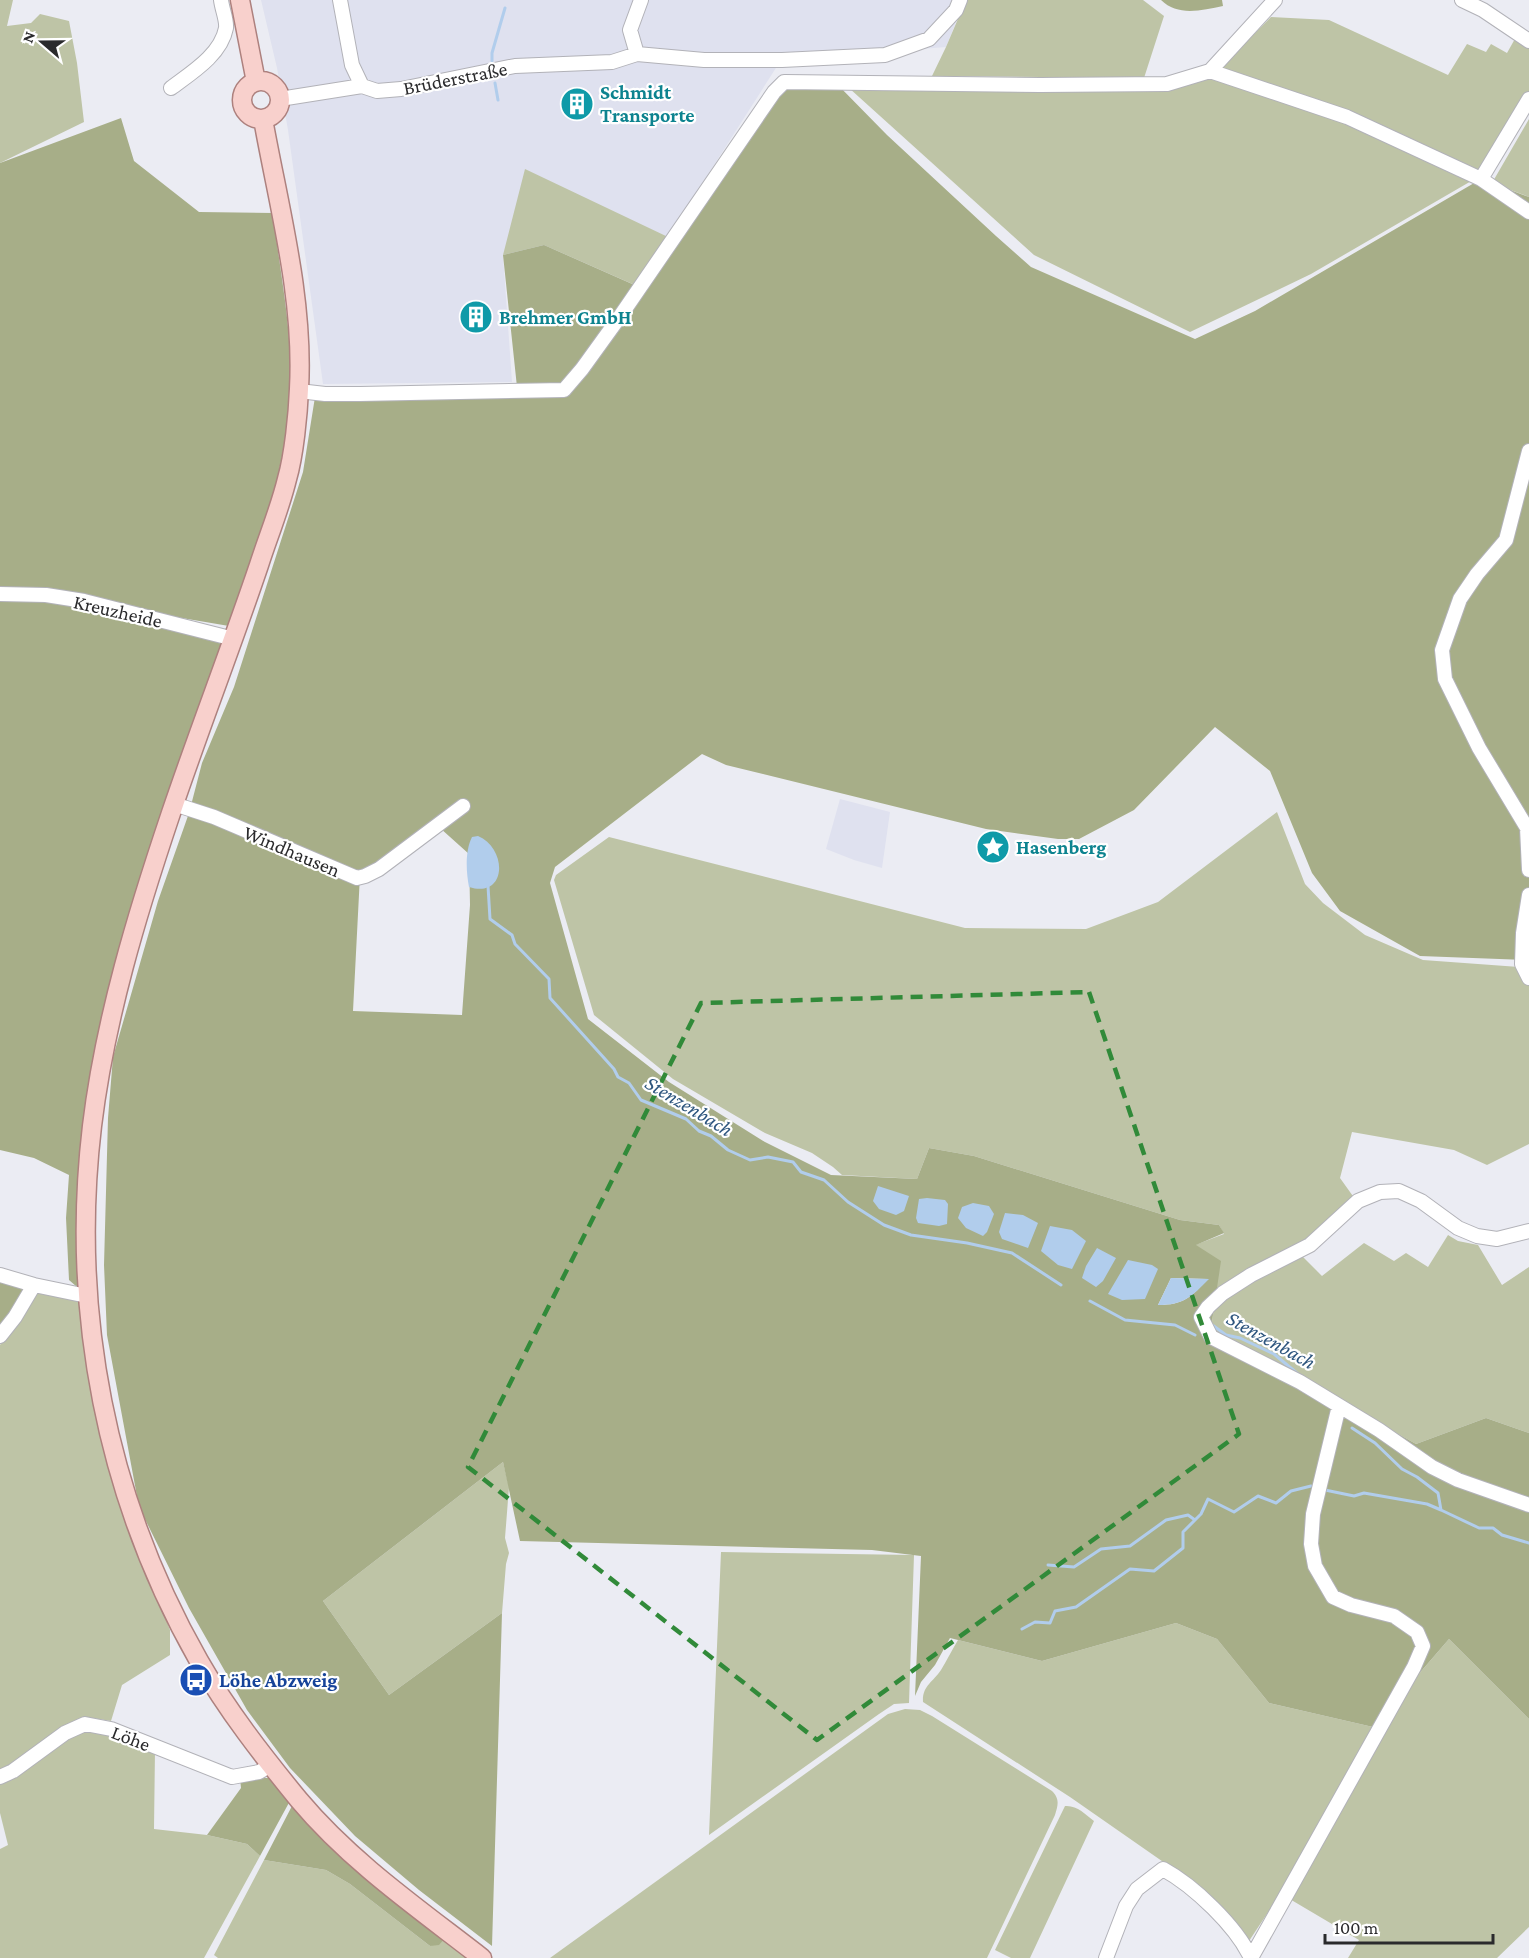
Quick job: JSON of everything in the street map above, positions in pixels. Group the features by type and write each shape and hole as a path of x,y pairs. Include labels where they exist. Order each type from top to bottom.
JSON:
{"main road":[{"path":"240,0 256,82"},
{"path":"256,82 270,84 275,88 280,99 273,115 263,119 249,116 242,105 243,92 247,86 256,82"},
{"path":"263,119 294,288 299,332 299,391 289,476 234,639 174,804 128,949 104,1054 92,1126 86,1201 87,1296 94,1362 108,1432 131,1513 163,1594 200,1663 228,1708 295,1796 349,1851 386,1884 482,1958"}],"street":[{"path":"171,88 221,43 226,26 220,0"},
{"path":"340,0 352,65 362,86"},
{"path":"637,54 630,30 642,0"},
{"name":"Brüderstraße","path":"280,99 362,86 377,91 401,89 515,66 612,62 637,54 704,60 782,60 885,55 929,39 956,10 960,0"},
{"path":"299,391 360,394 564,390 608,333 774,92 784,82 1167,84 1210,71 1275,0"},
{"path":"1462,0 1484,10 1525,38"},
{"path":"1210,71 1347,117 1481,179 1529,212"},
{"path":"1481,179 1529,99"},
{"path":"1529,451 1506,540 1477,574 1460,599 1442,650 1445,678 1479,748 1527,828 1529,870"},
{"name":"Kreuzheide","path":"0,594 46,595 84,601 234,639"},
{"name":"Windhausen","path":"174,804 214,817 357,878 379,869 437,823 463,806"},
{"path":"1529,895 1523,933 1522,964 1529,978"},
{"path":"1529,1231 1497,1239 1477,1236 1458,1228 1421,1201 1400,1191 1380,1192 1358,1201 1310,1245 1251,1275 1223,1293 1208,1306 1202,1317 1211,1336 1300,1382 1432,1467 1458,1480 1529,1505"},
{"path":"0,1275 87,1296"},
{"path":"0,1336 15,1317 34,1285"},
{"path":"1251,1958 1414,1668 1423,1646 1417,1632 1394,1616 1351,1605 1334,1597 1315,1566 1311,1544 1313,1514 1340,1406"},
{"name":"Löhe","path":"0,1777 13,1771 65,1733 85,1724 111,1729 232,1777 260,1772 271,1765"},
{"path":"1106,1958 1131,1898 1137,1889 1163,1869 1189,1886 1209,1905 1244,1944 1251,1958"}],"highlighted area":[{"path":"1089,992 1239,1434 817,1740 468,1467 701,1003"}],"shaded area":[{"path":"261,0 965,0 946,47 781,60 668,237 503,255 512,382 323,384 288,130 277,68"},
{"path":"840,799 890,812 882,868 826,849"}],"green space":[{"path":"0,0 13,0 7,26 31,23 40,14 69,21 84,122 0,163"},
{"path":"966,0 1143,0 1164,16 1144,78 932,76"},
{"path":"1161,0 1222,0 1223,6 1190,11 1175,9"},
{"path":"1271,17 1329,20 1448,75 1467,44 1486,52 1491,44 1507,53 1516,37 1529,47 1529,94 1479,173 1219,69"},
{"path":"1211,75 1348,121 1473,180 1311,274 1190,332 1034,255 849,88 1171,88"},
{"path":"784,82 835,82 887,135 1031,267 1195,339 1255,311 1481,179 1529,197 1529,960 1420,956 1340,911 1312,873 1270,771 1215,727 1134,810 1079,839 1058,839 986,829 726,765 702,754 555,867 550,883 588,1019 669,1082 765,1142 831,1175 917,1179 929,1148 974,1156 1180,1220 1219,1225 1224,1233 1196,1245 1221,1261 1211,1328 1416,1444 1486,1418 1529,1433 1529,1719 1449,1639 1373,1727 1269,1703 1217,1639 1176,1623 1042,1661 950,1638 935,1665 921,1682 915,1696 921,1556 872,1550 520,1541 503,1462 323,1601 389,1695 502,1613 492,1946 419,1890 355,1836 290,1768 247,1710 189,1608 139,1507 107,1335 104,1265 108,1118 113,1057 158,901 189,813 202,763 234,687 303,472 315,397 517,387 503,255 544,245 639,287","holes":["440,828 469,854 470,905 462,1015 353,1011 360,875","1171,1278 1208,1279 1197,1291 1181,1302 1158,1305"]},
{"path":"121,118 134,161 199,212 273,213 290,352 291,375 287,427 282,457 267,514 229,626 46,595 0,594 0,163"},
{"path":"1529,119 1529,197 1492,183"},
{"path":"525,169 668,237 637,286 544,245 503,255"},
{"path":"0,600 49,601 87,608 226,642 97,1054 84,1293 69,1280 66,1218 69,1175 34,1158 0,1150"},
{"path":"1277,812 1305,884 1323,903 1365,935 1423,960 1519,967 1529,985 1529,1144 1487,1165 1454,1150 1352,1132 1340,1178 1355,1199 1307,1243 1217,1294 1195,1245 1224,1234 1219,1225 1180,1220 974,1156 929,1148 917,1179 842,1175 812,1153 765,1133 673,1079 594,1015 554,880 556,875 609,837 965,928 1086,929 1158,902"},
{"path":"1448,1235 1458,1241 1478,1245 1502,1285 1529,1267 1529,1433 1486,1418 1416,1444 1211,1328 1214,1308 1257,1279 1302,1256 1322,1276 1364,1243 1394,1261 1406,1253 1428,1267"},
{"path":"0,1281 26,1289 0,1327"},
{"path":"37,1293 80,1301 129,1525 170,1630 170,1655 122,1685 111,1721 92,1718 78,1720 5,1769 0,1770 0,1345"},
{"path":"503,1462 509,1487 505,1538 509,1553 502,1613 389,1695 323,1601"},
{"path":"721,1552 914,1555 909,1703 894,1704 709,1835"},
{"path":"1176,1623 1217,1639 1269,1703 1373,1727 1280,1894 1249,1941 1192,1882 1070,1797 923,1702 926,1688 941,1670 958,1640 1042,1661"},
{"path":"1449,1639 1529,1719 1529,1927 1497,1958 1348,1958 1359,1940 1288,1898 1399,1697"},
{"path":"905,1709 920,1710 932,1716 1052,1791 1057,1799 1055,1815 987,1958 550,1958 888,1714"},
{"path":"86,1729 107,1733 155,1750 154,1829 207,1835 247,1844 260,1856 204,1958 0,1958 0,1849 8,1845 0,1813 0,1780 70,1735"},
{"path":"240,1778 270,1778 291,1799 260,1856 247,1844 207,1835 241,1788"},
{"path":"293,1804 445,1938 439,1945 430,1946 350,1884 326,1870 264,1860"},
{"path":"1065,1806 1077,1808 1094,1821 1030,1958 1011,1958 995,1950"},
{"path":"264,1860 326,1870 350,1884 430,1946 445,1938 472,1958 218,1958 214,1955"}],"water":[{"path":"478,836 488,842 495,851 499,871 491,886 482,889 469,887 467,874 467,855 470,843 472,837"},
{"path":"878,1186 909,1196 904,1211 896,1215 879,1209 873,1201"},
{"path":"919,1199 945,1200 948,1204 947,1224 939,1226 918,1223 916,1218"},
{"path":"973,1203 989,1206 994,1214 983,1236 966,1228 958,1218 962,1207"},
{"path":"1005,1213 1023,1215 1038,1223 1028,1248 1002,1239 999,1232"},
{"path":"1050,1226 1072,1230 1086,1241 1072,1269 1058,1265 1041,1251"},
{"path":"1097,1248 1116,1258 1103,1281 1096,1287 1082,1278"},
{"path":"1128,1260 1152,1265 1158,1269 1145,1299 1122,1300 1108,1294"},
{"path":"1171,1278 1209,1279 1181,1302 1158,1305"}],"waterway":[{"path":"492,61 492,53 505,8"},
{"path":"495,83 498,100"},
{"name":"Stenzenbach","path":"488,886 490,919 512,935 515,944 549,979 550,998 614,1069 618,1077 629,1083 641,1100 686,1119 699,1131 711,1136 728,1150 750,1160 768,1157 793,1162 801,1172 824,1180 848,1202 884,1225 911,1235 967,1243 1012,1253 1061,1285"},
{"name":"Stenzenbach","path":"1090,1301 1125,1320 1175,1325 1195,1335"},
{"name":"Stenzenbach","path":"1211,1324 1226,1335 1240,1338 1274,1354 1298,1374"},
{"name":"Stenzenbach","path":"1352,1428 1375,1443 1402,1469 1438,1493 1441,1510 1479,1528 1493,1528 1502,1535 1529,1543"},
{"path":"1022,1629 1035,1622 1050,1623 1055,1611 1076,1607 1130,1569 1154,1571 1183,1548 1183,1532 1201,1514 1208,1499 1234,1512 1258,1496 1276,1503 1291,1491 1311,1486"},
{"path":"1325,1490 1354,1496 1364,1493 1427,1504 1441,1510"},
{"path":"1048,1565 1074,1567 1101,1549 1130,1546 1166,1520 1188,1515 1195,1520"}],"place":[{"name":"Schmidt Transporte","path":"577,104"},
{"name":"Brehmer GmbH","path":"476,317"},
{"name":"Hasenberg","path":"993,847"},
{"name":"Löhe Abzweig","path":"196,1680"}]}
